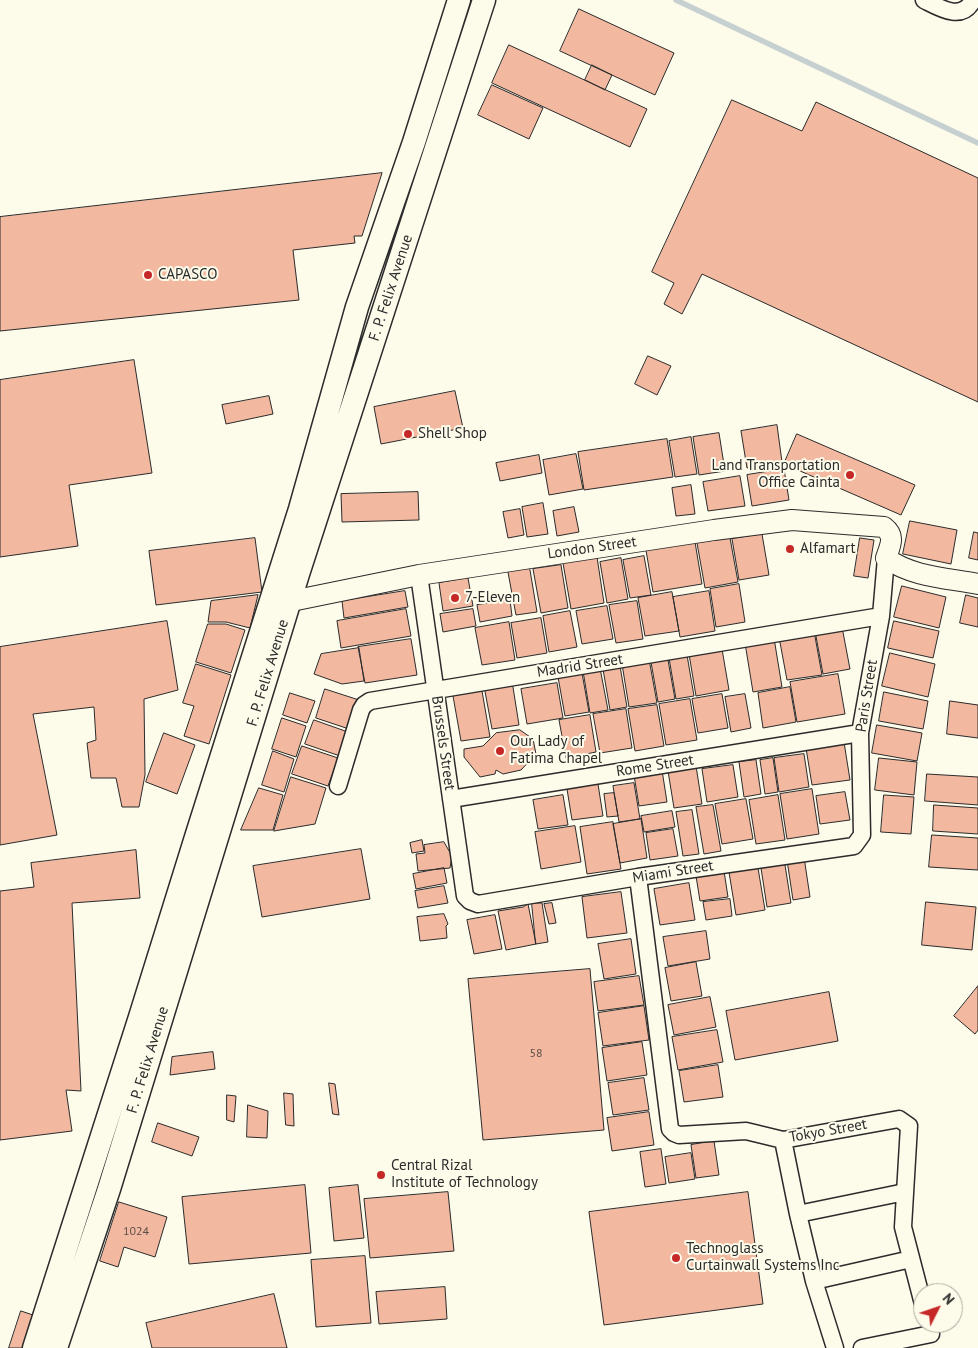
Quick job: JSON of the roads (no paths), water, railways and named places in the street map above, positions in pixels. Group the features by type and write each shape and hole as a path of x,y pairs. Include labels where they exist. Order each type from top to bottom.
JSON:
{"main road":[{"name":"F. P. Felix Avenue","path":"280,604 300,510 357,307 414,142 459,0"},
{"name":"F. P. Felix Avenue","path":"34,1348 150,1019 280,604 484,0"},
{"name":"F. P. Felix Avenue","path":"56,1348 108,1188 150,1019"}],"street":[{"path":"924,0 950,12 961,12 971,5 973,0"},
{"name":"London Street","path":"280,604 418,575 550,554 792,520 884,528 890,532 892,538 886,558"},
{"path":"886,558 909,571 978,584"},
{"name":"Paris Street","path":"862,835 860,733 880,616 886,558"},
{"name":"Brussels Street","path":"418,575 465,896 470,901 478,904"},
{"name":"Madrid Street","path":"338,786 364,705 370,701 880,616"},
{"name":"Rome Street","path":"451,799 860,733"},
{"name":"Miami Street","path":"478,904 854,846 862,835"},
{"name":"Tokyo Street","path":"638,878 670,1129 680,1135 754,1132 783,1140 899,1119 908,1126 903,1228 917,1283"},
{"path":"783,1140 814,1281 835,1348"},
{"path":"798,1214 905,1192"},
{"path":"814,1281 911,1259"},
{"path":"862,1348 931,1335"}],"waterway":[{"path":"676,0 978,143"}],"place":[{"name":"CAPASCO","path":"148,275"},
{"name":"Shell Shop","path":"408,434"},
{"name":"Land Transportation Office Cainta","path":"850,475"},
{"name":"Alfamart","path":"790,549"},
{"name":"7-Eleven","path":"455,598"},
{"name":"Our Lady of Fatima Chapel","path":"500,751"},
{"name":"Central Rizal Institute of Technology","path":"381,1175"},
{"name":"Technoglass Curtainwall Systems Inc","path":"676,1258"}]}
